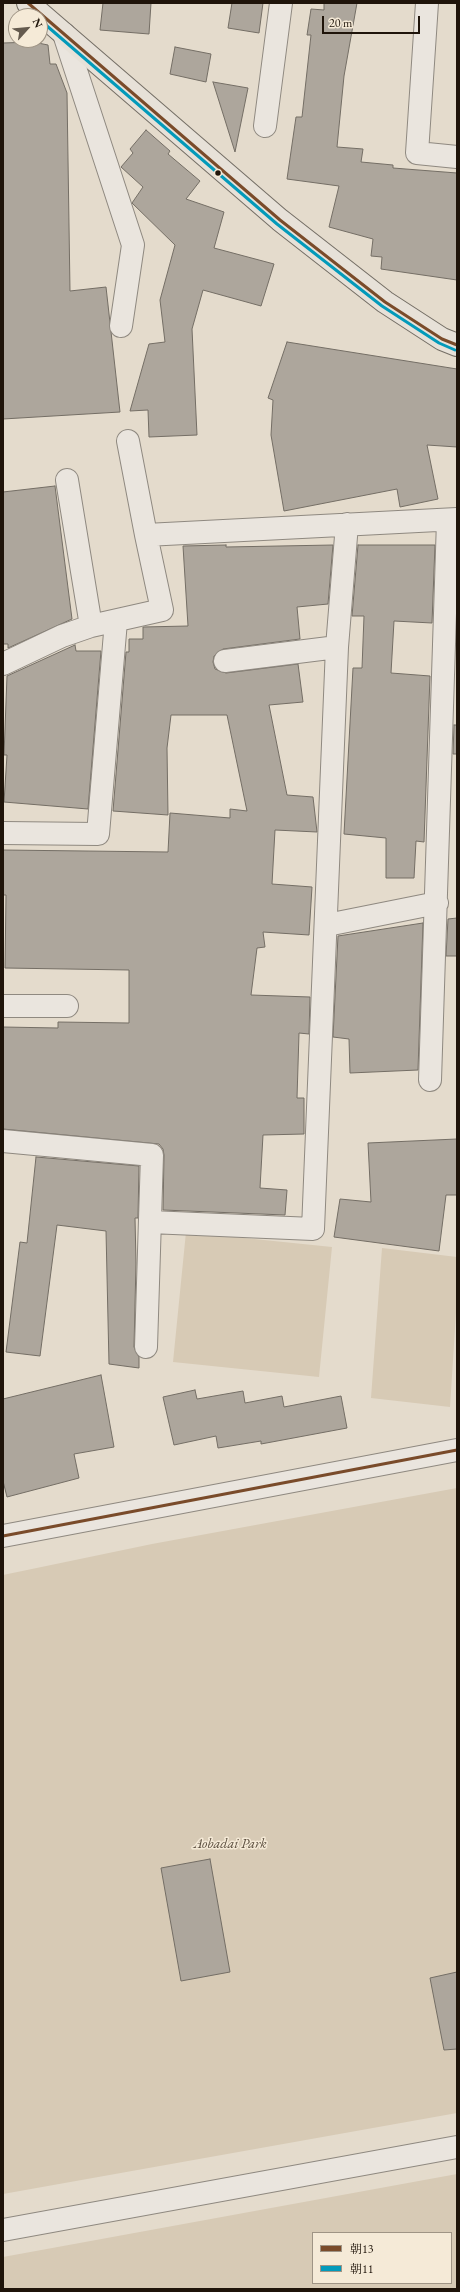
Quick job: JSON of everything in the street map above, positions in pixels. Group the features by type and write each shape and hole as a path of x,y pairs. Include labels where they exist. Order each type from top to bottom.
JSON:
{"main road":[{"path":"28,3 280,220 385,302 442,339 457,346"}],"street":[{"path":"265,126 281,3"},
{"path":"427,3 417,153 457,156"},
{"path":"64,34 133,245 121,326"},
{"path":"3,664 62,636 90,626 162,610 128,441"},
{"path":"67,480 90,626"},
{"path":"146,535 452,520 430,1080"},
{"path":"150,1222 313,1229 327,925 337,647 347,524"},
{"path":"3,833 98,834 116,620"},
{"path":"225,661 337,647"},
{"path":"327,925 437,903"},
{"path":"3,1006 67,1006"},
{"path":"3,1142 152,1155 146,1347"},
{"path":"3,1536 457,1450"},
{"path":"3,2230 457,2147"}],"green space":[{"path":"186,1232 332,1247 319,1377 173,1362"},
{"path":"382,1248 457,1257 457,1297 450,1407 371,1398"},
{"name":"Aobadai Park","path":"457,1488 457,2113 3,2194 3,1575 152,1544"},
{"path":"457,2174 457,2289 3,2289 3,2257"}],"building":[{"path":"103,3 151,3 149,34 100,30"},
{"path":"232,3 263,3 259,33 228,28"},
{"path":"324,3 357,3 344,76 337,147 363,149 361,162 393,165 393,168 457,173 457,280 381,269 382,257 371,256 373,239 329,227 339,186 287,179 296,117 302,117 311,35 307,35 311,9 324,10"},
{"path":"3,43 8,43 8,48 48,48 48,45 50,64 56,64 67,93 70,291 106,287 120,412 3,419"},
{"path":"175,47 211,54 206,82 170,74"},
{"path":"213,82 248,88 235,152"},
{"path":"146,130 170,151 168,154 200,181 186,199 224,212 214,248 274,264 261,306 203,290 192,329 197,435 149,437 148,410 130,411 149,344 165,342 160,300 175,245 132,203 143,187 121,167 133,153 130,149"},
{"path":"287,342 457,369 457,447 427,445 438,499 400,507 397,489 284,511 271,435 273,400 268,398"},
{"path":"55,486 72,619 8,648 8,644 3,644 3,492"},
{"path":"226,545 226,547 333,545 328,604 297,607 300,639 223,649 214,656 213,662 215,669 226,673 298,664 303,702 269,705 287,795 313,797 317,832 275,830 272,884 312,887 309,935 263,932 265,947 257,948 251,995 310,997 309,1034 299,1033 297,1098 304,1098 304,1134 263,1135 260,1188 287,1190 285,1215 163,1210 164,1155 163,1149 159,1144 3,1129 3,1027 58,1028 58,1022 129,1023 129,970 5,968 6,895 3,895 3,850 168,852 170,813 230,818 230,809 247,811 227,715 171,715 167,748 168,815 113,811 126,652 129,652 129,639 143,639 143,627 188,626 183,546"},
{"path":"358,545 435,545 432,623 394,621 391,673 430,676 424,842 416,841 414,878 386,878 386,838 344,834 353,668 362,668 364,616 352,616"},
{"path":"75,645 76,651 101,651 88,809 4,802 7,755 4,755 7,676"},
{"path":"454,725 457,725 457,754 453,754"},
{"path":"457,918 457,956 446,956 448,919"},
{"path":"423,923 418,1070 350,1073 349,1039 333,1037 338,936"},
{"path":"457,1139 457,1195 446,1195 439,1251 334,1237 340,1199 371,1202 368,1143"},
{"path":"36,1157 139,1166 138,1218 135,1218 136,1263 134,1347 139,1357 139,1368 109,1364 106,1231 57,1225 40,1356 6,1352 20,1242 27,1243"},
{"path":"101,1375 114,1447 74,1454 79,1478 7,1497 3,1481 3,1399"},
{"path":"195,1390 197,1399 243,1391 245,1403 282,1396 284,1407 341,1396 347,1428 261,1444 261,1441 218,1448 216,1436 174,1445 163,1397"},
{"path":"210,1859 230,1972 181,1981 161,1868"},
{"path":"457,1972 457,2049 444,2050 430,1978"}],"transit line":[{"name":"朝13","path":"28,3 280,220 385,302 442,339 457,345"},
{"name":"朝11","path":"48,27 277,224 382,306 439,343 455,350"},
{"name":"朝13","path":"3,1536 457,1450"}]}
